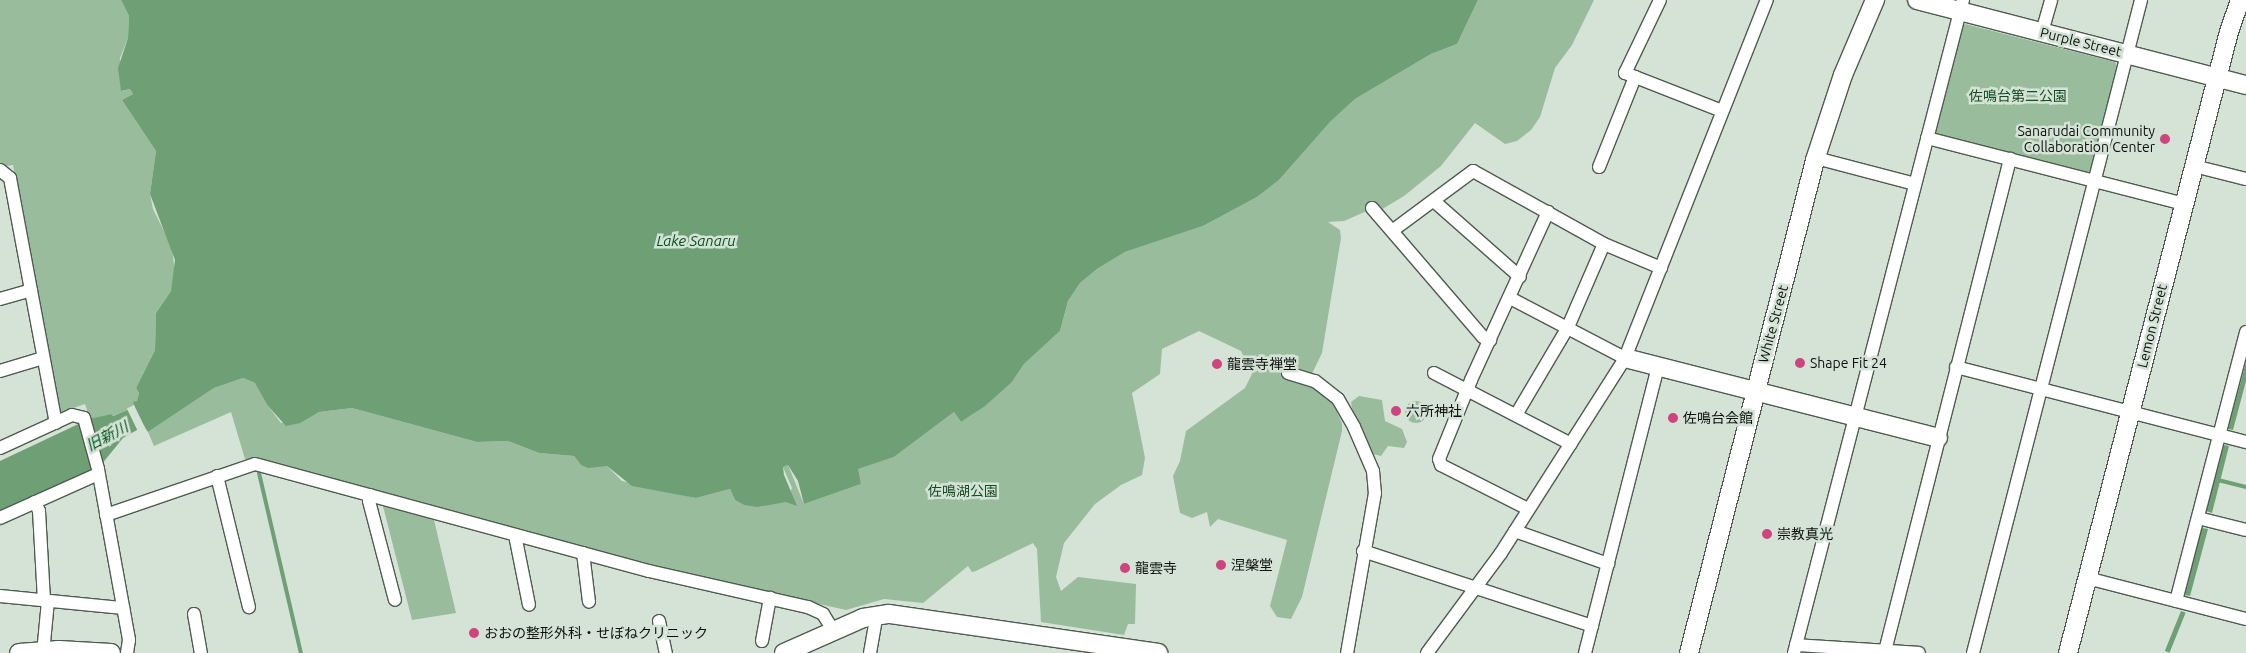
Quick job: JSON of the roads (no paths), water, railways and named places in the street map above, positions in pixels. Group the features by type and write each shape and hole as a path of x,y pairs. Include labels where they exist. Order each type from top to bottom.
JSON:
{"street":[{"path":"1660,0 1625,73 1722,111"},
{"path":"1427,653 1515,531 1625,358 1767,0"},
{"name":"White Street","path":"1689,653 1816,158 1844,72 1874,0"},
{"name":"Purple Street","path":"1917,0 1961,5 2042,32 2246,84"},
{"path":"2042,32 2051,0"},
{"path":"1973,653 2140,0"},
{"name":"Lemon Street","path":"2068,653 2217,77 2240,0"},
{"path":"1919,653 1795,649 1961,5"},
{"path":"1599,167 1634,77"},
{"path":"1927,138 2184,204"},
{"path":"1816,158 1915,184"},
{"path":"1885,651 2010,159"},
{"path":"2194,166 2246,179"},
{"path":"0,170 10,178 56,423"},
{"path":"1392,231 1435,202 1473,171 1604,244 1661,268"},
{"path":"1435,202 1520,277"},
{"path":"1372,208 1483,337 1490,340"},
{"path":"1528,509 1441,465 1439,459 1467,390 1548,212"},
{"path":"1516,415 1568,327 1604,244"},
{"path":"0,299 30,290"},
{"path":"1510,298 1625,358 1938,438"},
{"path":"2176,601 2243,352 2246,332"},
{"path":"0,371 43,358"},
{"path":"1585,653 1658,366"},
{"path":"1956,367 2246,442"},
{"path":"1288,373 1315,381 1338,399 1369,461 1374,493 1362,550 1347,653"},
{"path":"1434,373 1571,444"},
{"path":"0,448 75,414 85,421 98,472 129,640 127,653"},
{"path":"106,516 256,464 583,553 816,609 833,630"},
{"path":"0,518 98,472"},
{"path":"217,476 249,606"},
{"path":"370,495 369,500 395,600"},
{"path":"35,502 39,510 46,601 43,652"},
{"path":"2198,518 2246,530"},
{"path":"1515,531 1608,564"},
{"path":"515,534 530,605"},
{"path":"1362,550 1592,626"},
{"path":"583,553 589,602"},
{"path":"2087,578 2246,619"},
{"path":"0,596 123,608"},
{"path":"762,640 770,598"},
{"path":"194,614 201,653"},
{"path":"870,653 877,615"},
{"path":"784,653 833,630 877,615 1158,653"},
{"path":"659,621 666,653"},
{"path":"19,653 111,653"}],"water":[{"name":"Lake Sanaru","path":"121,0 1478,0 1457,44 1431,54 1355,99 1330,122 1279,180 1257,197 1203,226 1125,252 1097,269 1080,283 1068,301 1060,331 1024,364 1012,382 985,406 961,422 954,412 894,457 858,469 861,484 804,504 798,481 788,465 783,467 784,475 797,506 786,502 757,507 744,505 735,500 730,489 696,498 632,486 607,466 588,468 581,465 574,456 539,453 508,441 477,442 352,408 319,412 300,423 286,426 268,406 255,383 243,378 214,388 148,432 144,426 123,438 101,465 0,512 0,461 89,419 111,414 113,416 135,407 133,402 137,401 139,393 136,388 155,350 156,313 171,291 175,260 150,194 156,151 122,100 133,94 130,89 121,91 118,68 128,38 129,16"},
{"path":"2246,362 2246,381 2233,430 2228,429"},
{"path":"2224,445 2229,446 2212,513 2206,511"},
{"path":"2202,528 2208,529 2190,596 2185,595"},
{"path":"2181,611 2186,613 2170,653 2165,651"}],"waterway":[{"path":"259,473 301,653"},
{"path":"2218,480 2246,487"}],"place":[{"name":"Sanarudai Community Collaboration Center","path":"2165,139"},
{"name":"Shape Fit 24","path":"1800,363"},
{"name":"龍雲寺禅堂","path":"1217,364"},
{"name":"六所神社","path":"1396,411"},
{"name":"佐鳴台会館","path":"1673,418"},
{"name":"崇教真光","path":"1767,534"},
{"name":"涅槃堂","path":"1221,565"},
{"name":"龍雲寺","path":"1125,568"},
{"name":"おおの整形外科・せぼねクリニック","path":"474,633"}],"park label":[{"name":"佐鳴台第二公園","path":"2018,96"},
{"name":"佐鳴湖公園","path":"963,491"}],"water label":[{"name":"旧新川","path":"107,436"}]}
